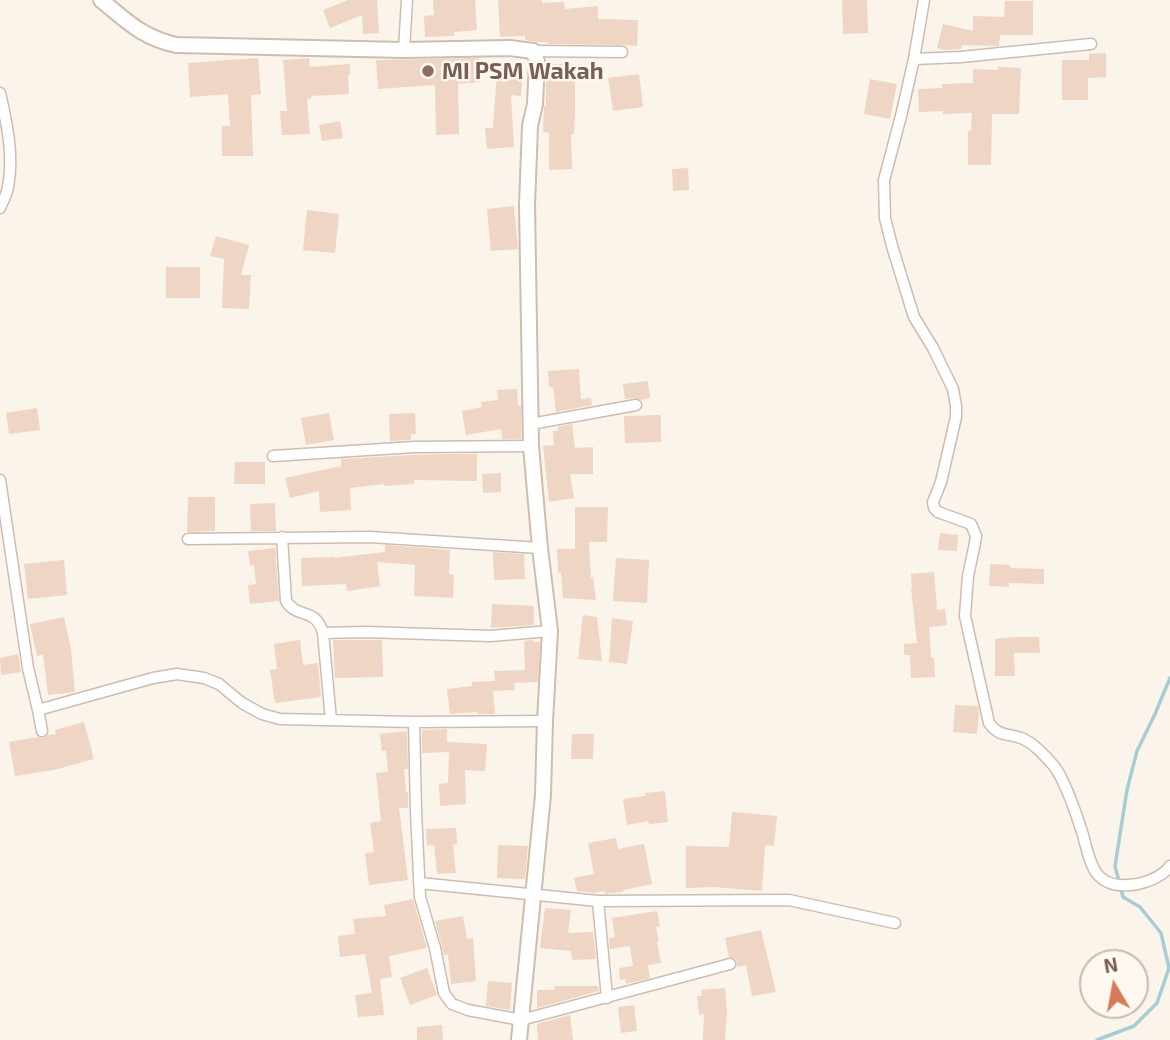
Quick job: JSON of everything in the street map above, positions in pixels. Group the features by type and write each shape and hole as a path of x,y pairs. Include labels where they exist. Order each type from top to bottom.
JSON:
{"street":[{"path":"101,0 143,33 176,45 404,50 510,48 533,51 622,52"},
{"path":"404,50 407,0"},
{"path":"924,0 914,59 884,180 884,199 892,246 914,317 953,389 956,417 941,482 933,502 938,512 971,524 974,530 975,543 968,576 965,616 989,723 995,730 1023,739 1041,752 1058,772 1098,875 1114,885 1127,886 1156,877 1170,866"},
{"path":"914,59 1091,44"},
{"path":"519,1040 543,795 550,631 531,446 527,205 530,126 535,104 537,61 533,51"},
{"path":"0,93 6,117 10,155 8,188 0,208"},
{"path":"531,424 636,405"},
{"path":"272,456 414,447 531,446"},
{"path":"0,480 28,668 42,731"},
{"path":"282,537 286,601 290,607 314,616 323,633 331,720"},
{"path":"188,539 370,537 540,548"},
{"path":"323,633 490,636 550,631"},
{"path":"38,710 153,678 177,674 204,678 219,684 242,703 262,714 279,719 545,721"},
{"path":"414,722 420,897 435,948 444,993 452,1004 468,1010 521,1020 730,964"},
{"path":"419,883 598,901 789,900 895,923"},
{"path":"598,901 607,998"}],"building":[{"path":"348,0 377,0 379,33 363,34 362,15 330,28 323,10"},
{"path":"433,0 475,0 477,30 454,32 454,36 425,37 424,16 434,15"},
{"path":"498,0 564,2 565,9 598,6 598,19 638,20 637,46 548,44 525,40 525,36 500,37"},
{"path":"842,0 867,0 868,33 843,34"},
{"path":"1005,1 1033,1 1033,35 1000,35 999,46 962,45 961,49 944,50 937,48 943,24 973,31 973,16 1004,17"},
{"path":"1106,53 1106,77 1088,78 1088,100 1062,100 1062,60 1089,60 1089,54"},
{"path":"258,58 261,94 251,95 253,156 222,156 222,126 230,126 228,94 190,97 188,63"},
{"path":"309,58 310,67 350,64 349,94 311,96 312,98 307,99 310,134 282,135 280,111 287,111 283,60"},
{"name":"MI PSM Wakah","path":"479,58 481,82 458,84 459,134 436,135 435,85 378,89 376,60"},
{"path":"546,64 575,64 572,169 549,170 549,133 543,132"},
{"path":"998,67 1021,68 1019,114 992,114 991,165 968,165 968,131 971,131 972,113 919,112 918,89 942,88 942,84 973,83 973,69 998,70"},
{"path":"497,72 523,74 521,96 511,95 514,147 487,149 485,128 493,128"},
{"path":"639,74 643,107 613,111 608,78"},
{"path":"870,79 897,84 890,119 864,114"},
{"path":"340,121 343,138 322,141 319,125"},
{"path":"688,168 689,190 673,191 672,169"},
{"path":"514,206 518,249 491,251 487,209"},
{"path":"307,210 339,214 335,253 303,250"},
{"path":"216,236 249,245 241,275 251,275 249,309 222,308 224,259 210,256"},
{"path":"166,267 200,267 200,298 166,298"},
{"path":"579,369 581,399 591,398 592,405 556,412 548,371"},
{"path":"648,381 650,398 625,399 623,384"},
{"path":"517,389 518,406 521,406 521,439 502,439 501,429 466,435 462,411 482,407 481,402 498,400 497,390"},
{"path":"37,408 40,430 9,434 6,413"},
{"path":"329,413 334,440 306,445 301,418"},
{"path":"415,413 416,434 411,434 411,440 390,441 389,414"},
{"path":"661,415 661,442 625,443 624,416"},
{"path":"572,424 575,448 593,447 593,474 570,474 574,498 549,502 543,446 554,445 553,431 558,431 558,427"},
{"path":"477,454 477,481 414,480 414,484 350,488 351,510 320,512 319,491 290,498 285,478 341,466 341,459"},
{"path":"235,462 265,462 265,484 234,484"},
{"path":"501,473 501,492 483,493 482,474"},
{"path":"188,497 215,497 215,531 187,532"},
{"path":"275,503 276,531 251,531 250,504"},
{"path":"575,507 608,507 607,542 589,542 591,578 593,577 596,600 563,598 557,549 575,549"},
{"path":"940,533 958,535 957,551 938,550"},
{"path":"385,545 450,550 449,574 454,575 453,598 414,596 415,565 377,562 380,586 347,591 346,584 302,586 301,558 334,558 385,552"},
{"path":"275,548 279,601 250,604 248,585 256,584 254,565 250,566 248,551"},
{"path":"493,552 524,554 525,579 494,580"},
{"path":"616,558 649,560 647,603 613,601"},
{"path":"64,560 67,595 28,599 24,564"},
{"path":"990,564 1010,565 1010,568 1044,569 1044,584 1009,583 1009,587 989,586"},
{"path":"934,572 937,610 945,609 947,625 929,627 935,677 911,678 910,655 904,655 904,644 917,643 911,574"},
{"path":"492,604 534,606 534,625 491,628"},
{"path":"583,615 597,617 602,661 578,659"},
{"path":"64,617 71,649 75,692 48,695 43,654 37,656 30,624"},
{"path":"612,618 633,621 627,664 609,662"},
{"path":"1039,637 1040,653 1014,653 1015,676 995,676 995,639"},
{"path":"300,640 303,665 318,663 321,697 275,703 270,670 277,669 274,644"},
{"path":"333,640 382,640 383,677 335,678"},
{"path":"524,641 540,642 538,682 514,683 515,690 493,691 495,714 450,714 447,689 472,686 472,682 495,681 494,671 525,670"},
{"path":"18,654 21,672 1,675 0,658"},
{"path":"955,705 978,706 977,734 953,732"},
{"path":"84,722 94,759 54,770 15,776 9,742 44,738 56,734 55,730"},
{"path":"447,729 447,742 487,744 485,771 465,770 466,804 440,806 439,784 448,783 449,752 422,753 422,730"},
{"path":"407,731 408,769 404,769 408,808 399,808 408,880 369,885 365,853 374,852 370,823 381,821 376,773 388,772 386,751 382,751 380,734"},
{"path":"572,734 594,734 593,759 571,759"},
{"path":"665,791 668,822 649,824 648,821 627,825 623,799"},
{"path":"732,812 777,816 774,846 765,845 762,891 714,887 686,888 686,846 729,847"},
{"path":"456,828 457,844 453,845 456,873 437,874 434,845 427,846 426,829"},
{"path":"616,838 618,849 644,844 652,884 605,894 604,891 577,891 574,878 594,874 588,843"},
{"path":"498,845 528,846 525,879 497,878"},
{"path":"413,899 427,948 389,956 392,977 380,979 384,1015 358,1017 355,995 372,993 365,954 340,957 338,936 355,934 353,919 386,916 384,905"},
{"path":"545,908 571,910 568,933 593,932 596,959 572,960 571,951 540,948"},
{"path":"657,911 660,926 656,927 657,941 661,963 648,965 650,978 626,984 625,979 620,980 619,968 633,966 630,946 610,949 609,938 615,937 612,918"},
{"path":"463,916 467,939 473,938 476,981 451,984 448,955 444,955 435,921"},
{"path":"761,930 776,992 752,996 746,965 737,967 736,959 729,957 725,938"},
{"path":"427,968 437,995 410,1005 400,978"},
{"path":"488,981 512,983 510,1010 486,1006"},
{"path":"555,986 598,986 599,991 537,1008 537,990 554,990"},
{"path":"725,988 725,1040 703,1040 704,1014 699,1015 697,996 702,996 701,990"},
{"path":"634,1005 637,1031 621,1033 618,1007"},
{"path":"570,1015 573,1040 538,1040 537,1024"},
{"path":"442,1025 443,1040 417,1040 417,1027"}],"waterway":[{"path":"1097,1040 1134,1026 1157,1003 1169,968 1161,933 1140,907 1123,897 1115,866 1127,790 1137,751 1170,678"}],"place":[{"name":"MI PSM Wakah","path":"428,71"}]}
